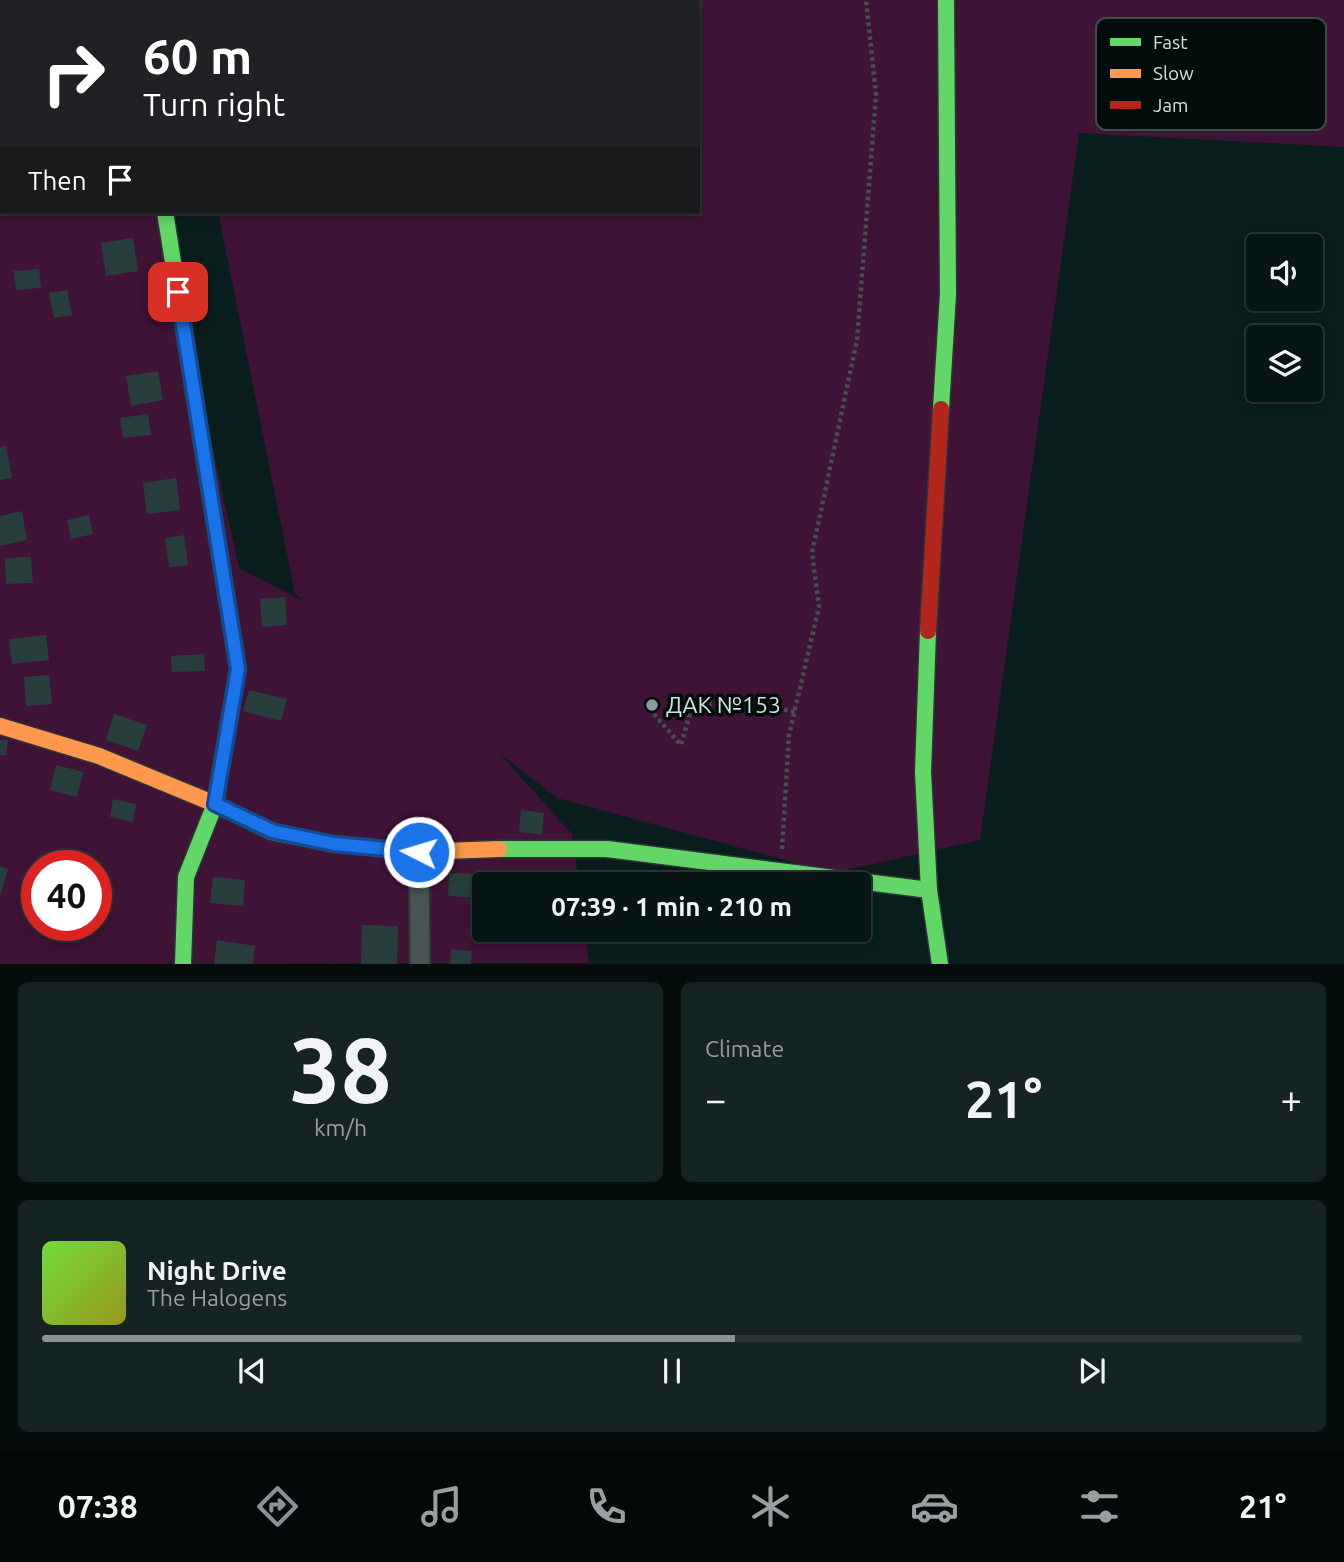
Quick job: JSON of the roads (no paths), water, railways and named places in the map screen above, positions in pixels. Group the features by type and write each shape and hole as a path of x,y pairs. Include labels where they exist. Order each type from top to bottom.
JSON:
{"street":[{"path":"940,964 929,890 923,772 925,680 948,293 946,0"},
{"path":"165,214 238,669 215,804 186,877 183,964"},
{"path":"0,726 99,756 215,804 272,831 334,844 419,852 531,848 607,849 929,890"},
{"path":"419,852 421,964"}],"place":[{"name":"ДАК №153","path":"652,705"}]}
